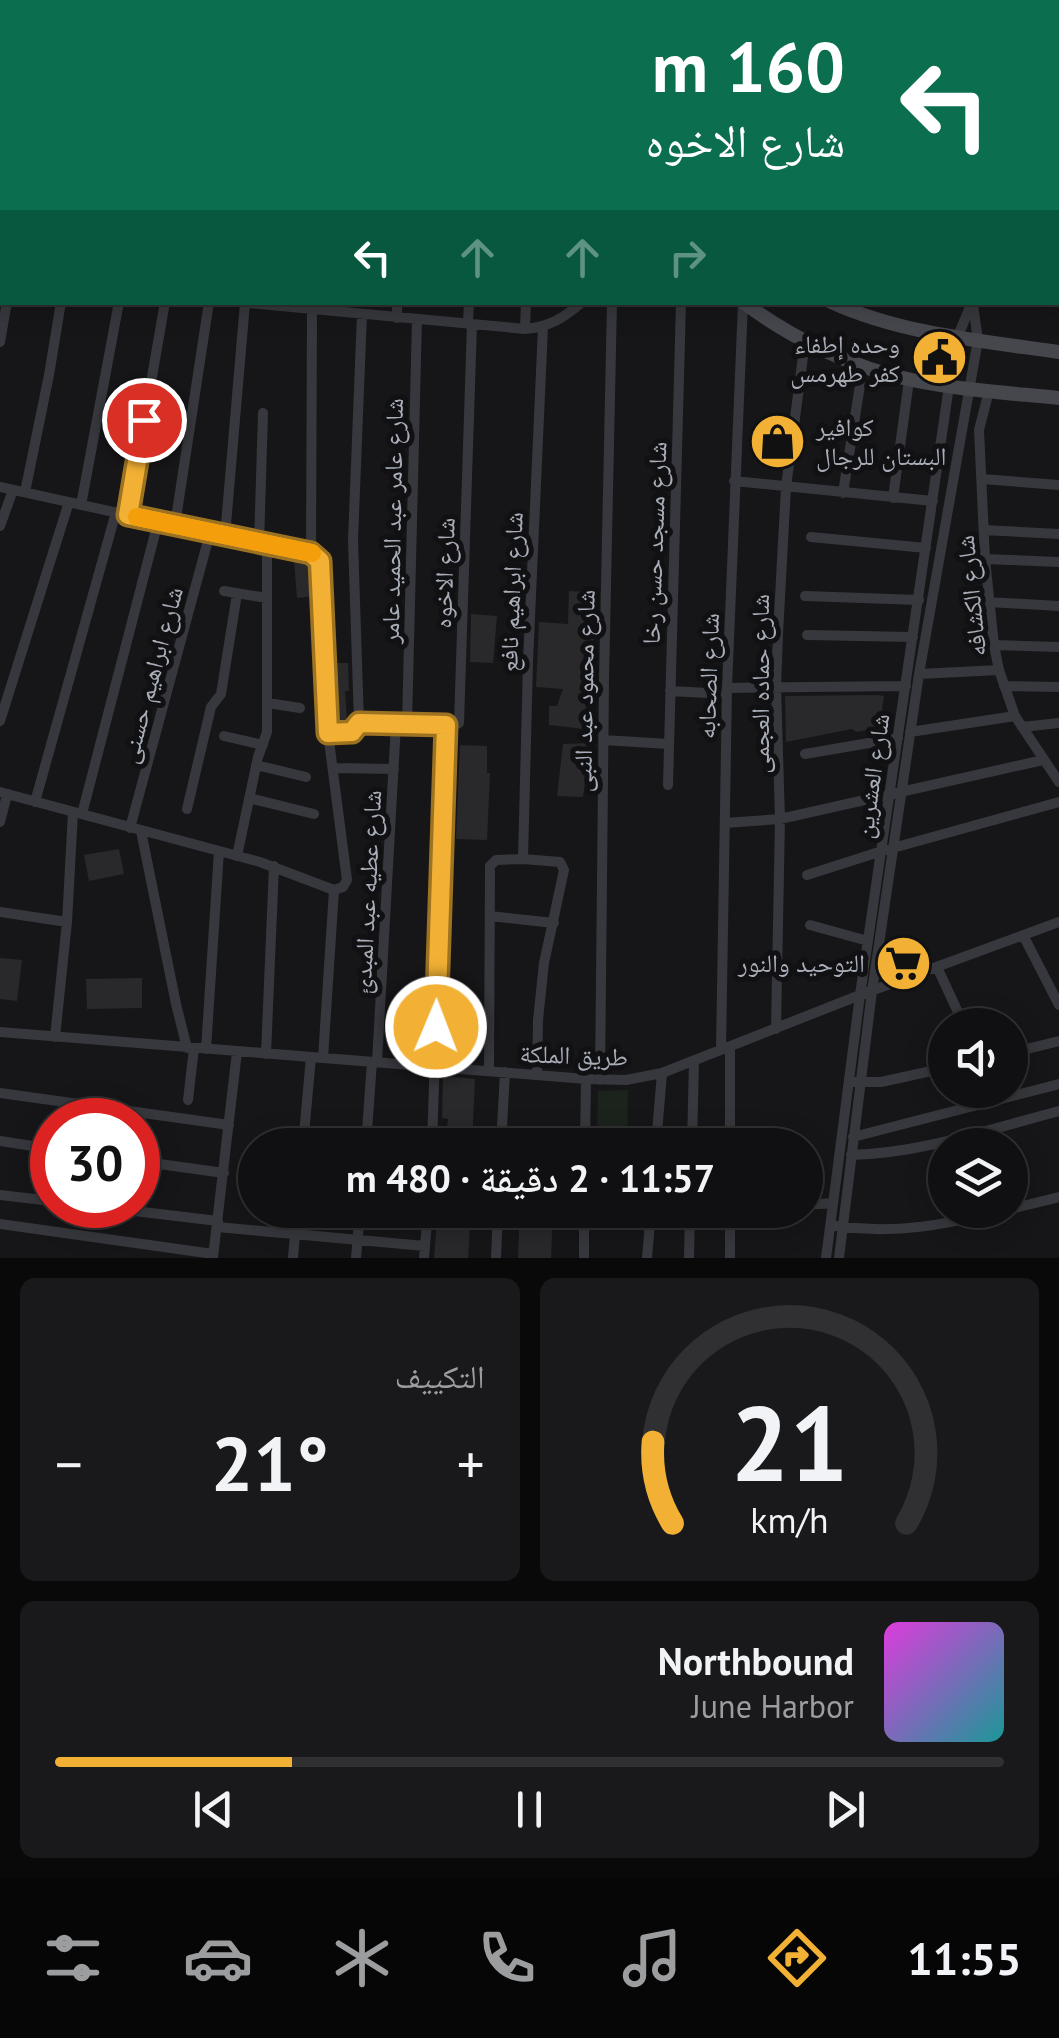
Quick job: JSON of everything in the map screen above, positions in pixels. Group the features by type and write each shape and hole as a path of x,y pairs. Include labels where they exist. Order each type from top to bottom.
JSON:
{"street":[{"path":"0,342 6,305"},
{"path":"0,526 19,491 49,375 61,305"},
{"path":"0,721 75,503 118,305"},
{"path":"35,802 122,514 163,305"},
{"path":"175,525 208,305"},
{"path":"225,536 245,305"},
{"path":"273,305 525,329 558,321 578,305"},
{"path":"397,318 398,305"},
{"path":"469,305 470,324"},
{"path":"525,329 526,305"},
{"name":"شارع محمود عبد النبى","path":"600,1080 612,305"},
{"name":"شارع مسجد حسن رخا","path":"668,785 680,305"},
{"path":"751,305 805,341 863,366 909,380 1059,398"},
{"name":"شارع الصحابه","path":"729,1128 727,691 734,481 751,305"},
{"name":"شارع العشرين","path":"896,794 898,738 949,386 958,336 971,305"},
{"name":"شارع العشرين","path":"838,1258 833,1203 855,1082 896,794 978,340 972,305"},
{"path":"849,306 920,330 1059,352"},
{"path":"311,553 315,308"},
{"path":"328,733 352,732 359,723 354,540 362,314"},
{"name":"شارع عامر عبد الحميد عامر","path":"402,724 417,319"},
{"name":"شارع الاخوه","path":"446,725 457,725 460,721 470,324"},
{"name":"شارع ابراهيم نافع","path":"523,858 543,327"},
{"name":"شارع حماده العجمى","path":"776,1029 780,819 776,687 786,487 805,341"},
{"path":"844,493 863,366"},
{"path":"893,498 909,380"},
{"name":"شارع الكشافه","path":"989,391 980,430 985,559 994,646 1016,716 1042,760 1055,770 1059,782"},
{"path":"237,856 256,765 266,737 268,703 262,413"},
{"path":"982,478 1059,485"},
{"path":"734,481 933,502"},
{"path":"0,487 317,556 322,567 328,733 347,880 343,887 334,890 274,866 4,793 0,822"},
{"path":"55,1037 77,813 158,522"},
{"path":"984,530 1059,534"},
{"name":"شارع ابراهيم حسنى","path":"136,829 210,533"},
{"path":"812,537 926,548"},
{"path":"985,559 1059,562"},
{"path":"224,591 267,598"},
{"path":"187,809 212,707 220,694 237,594"},
{"path":"806,596 918,600"},
{"path":"988,602 1059,606"},
{"path":"807,636 913,638"},
{"path":"994,646 1059,648"},
{"path":"919,674 999,670"},
{"path":"670,692 906,686"},
{"path":"1004,686 1059,687"},
{"path":"268,703 300,708"},
{"path":"910,732 1016,716"},
{"path":"359,723 446,725 433,1128"},
{"name":"شارع عطيه عبد المبدئ","path":"368,1128 394,769 402,724"},
{"path":"1022,727 1059,724"},
{"path":"224,736 263,744"},
{"path":"805,754 898,738"},
{"path":"603,740 669,744"},
{"path":"725,823 780,819 1042,760"},
{"path":"256,765 306,777"},
{"path":"333,768 394,769"},
{"path":"249,798 314,814"},
{"path":"807,875 1059,802"},
{"path":"136,829 176,1004 195,1048"},
{"name":"شارع العشرين","path":"866,993 868,941 887,849"},
{"path":"188,1100 219,851"},
{"path":"490,1071 491,864 496,860 523,858 560,862 564,870 540,992 538,1075"},
{"path":"266,1054 274,866"},
{"path":"306,1128 334,890"},
{"path":"0,912 67,922"},
{"path":"490,916 554,923"},
{"name":"طريق الملكة","path":"0,1032 626,1080 662,1073 1059,922"},
{"path":"810,925 868,941"},
{"path":"1023,935 1059,1005"},
{"path":"936,967 956,1008"},
{"path":"1028,1049 1059,1041"},
{"path":"0,1224 213,1256 237,1052"},
{"path":"692,1128 694,1061"},
{"path":"503,1128 505,1072"},
{"path":"855,1082 881,1082 928,1072"},
{"path":"657,1128 662,1073"},
{"path":"585,1128 586,1079"},
{"name":"شارع العشرين","path":"826,1258 854,1137 855,1082"},
{"path":"854,1137 1059,1084"},
{"path":"0,1093 229,1125"},
{"path":"851,1155 928,1146 1059,1111"},
{"path":"0,1142 30,1146"},
{"path":"160,1164 224,1173"},
{"path":"0,1195 30,1198"},
{"path":"1028,1205 1059,1197"},
{"path":"823,1204 833,1203"},
{"path":"160,1216 425,1252"},
{"path":"836,1226 881,1230 928,1226"},
{"path":"293,1258 296,1228"},
{"path":"356,1258 359,1228"},
{"path":"496,1258 497,1228"},
{"path":"584,1228 584,1258"},
{"path":"647,1258 650,1228"},
{"path":"689,1258 690,1228"},
{"path":"730,1228 730,1258"}],"shaded area":[{"path":"628,1090 627,1128 597,1128 598,1091"}],"building":[{"path":"294,560 310,563 314,596 297,598"},
{"path":"569,591 592,592 592,637 596,637 591,646 585,707 590,707 593,730 549,725 549,706 557,706 563,689 536,687 539,622 568,624"},
{"path":"471,614 497,616 493,663 470,662"},
{"path":"333,663 348,663 347,719 336,720"},
{"path":"785,696 884,696 879,728 856,732 852,729 786,742"},
{"path":"590,743 583,797 557,796 563,744"},
{"path":"460,745 487,746 487,840 456,839"},
{"path":"119,849 124,874 89,881 84,855"},
{"path":"0,958 22,960 17,1001 0,999"},
{"path":"142,978 142,1008 87,1009 86,979"},
{"path":"443,1076 475,1079 473,1128 447,1128 448,1119 442,1118"},
{"path":"436,1228 470,1228 468,1258 434,1258"},
{"path":"519,1228 552,1228 551,1258 518,1258"}],"slow traffic":[{"path":"137,517 312,553"}],"place":[{"name":"وحده إطفاء كفر طهرمس","path":"939,358"},
{"name":"كوافير البستان للرجال","path":"777,441"},
{"name":"التوحيد والنور","path":"904,963"}],"route":[{"path":"144,420 128,515 311,553 320,561 328,733 352,732 359,723 446,725 436,1027"}]}
